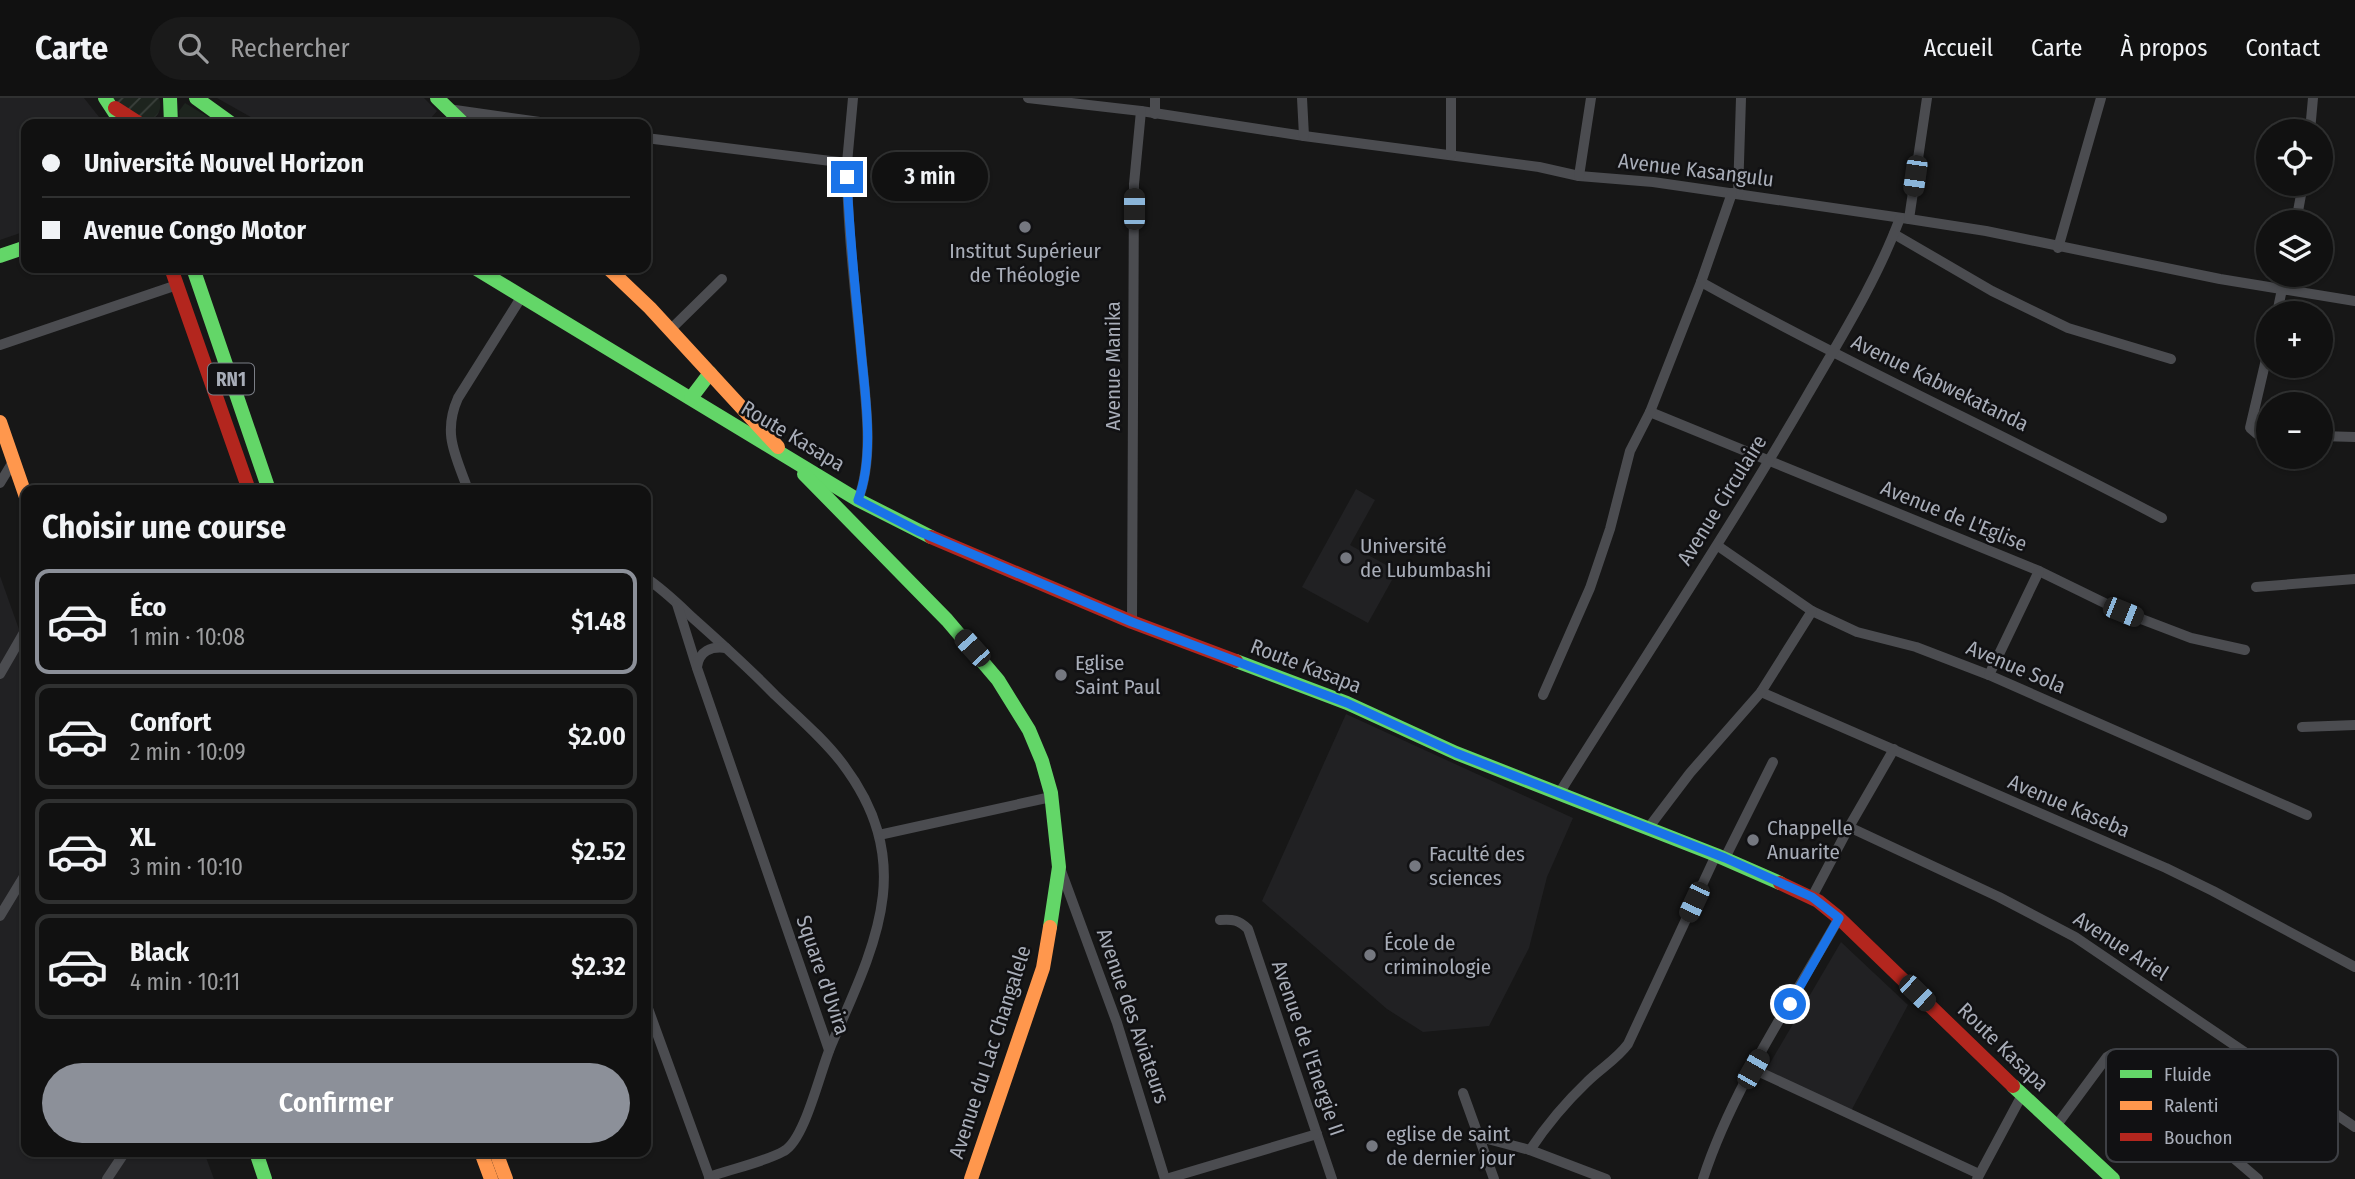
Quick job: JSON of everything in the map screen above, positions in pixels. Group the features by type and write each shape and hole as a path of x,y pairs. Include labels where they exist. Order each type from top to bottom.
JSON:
{"main road":[{"path":"170,98 171,119"},
{"path":"196,98 225,119"},
{"path":"107,100 119,119"},
{"path":"107,100 132,119"},
{"path":"443,103 459,119"},
{"path":"0,256 21,249"},
{"name":"RN1","path":"173,273 247,485"},
{"name":"RN1","path":"195,273 267,485"},
{"name":"Route Kasapa","path":"483,273 858,500 918,531 1132,622 1347,703 1456,753 1649,827 1812,897 1839,918 2113,1179"},
{"name":"Avenue du Lac Changalele","path":"613,273 650,308 790,459 947,620 998,680 1029,730 1042,761 1051,797 1059,867 1052,921 1036,994 971,1179"},
{"path":"691,398 710,373"},
{"path":"0,422 22,485"},
{"path":"858,529 864,516 873,508"},
{"path":"258,1157 265,1179"},
{"path":"483,1157 491,1179"},
{"path":"498,1157 506,1179"}],"street":[{"path":"853,98 847,163 850,235 865,393 867,459 866,475 858,500"},
{"name":"Avenue Kasangulu","path":"1028,98 1141,111 1539,167 1579,176 1653,182 1905,218 1986,231 2058,248 2283,290 2355,301"},
{"path":"1155,98 1155,114"},
{"path":"1302,98 1304,136"},
{"path":"1451,98 1451,155"},
{"path":"1579,176 1591,98"},
{"path":"1543,695 1590,588 1613,518 1629,451 1650,412 1735,194 1741,98"},
{"name":"Avenue Circulaire","path":"1560,792 1769,462 1905,218 1927,98"},
{"path":"2058,248 2101,98"},
{"path":"2311,119 2313,98"},
{"path":"443,103 528,119"},
{"name":"Avenue Manika","path":"1132,622 1134,184 1141,111"},
{"path":"651,139 847,163"},
{"path":"1894,234 1992,291 2068,328 2171,359"},
{"path":"670,330 722,279"},
{"name":"Avenue Kabwekatanda","path":"1701,282 1799,336 2061,464 2162,518"},
{"path":"0,345 177,285"},
{"path":"2280,301 2283,287"},
{"path":"466,485 450,439 452,411 522,296"},
{"path":"2256,397 2250,428 2256,433"},
{"name":"Avenue de L'Eglise","path":"1650,412 2039,571 2123,612 2178,634 2245,650"},
{"path":"2333,436 2355,437"},
{"path":"0,482 14,460"},
{"name":"Avenue Sola","path":"1718,546 1812,611 1857,632 1916,647 1989,675 2307,815"},
{"path":"1989,675 2039,571"},
{"path":"2256,587 2355,579"},
{"path":"651,581 677,603"},
{"name":"Square d'Uvira","path":"677,603 727,648 840,761 866,799 879,835 883,886 876,939 829,1050"},
{"name":"Square d'Uvira","path":"677,603 829,1050"},
{"path":"1649,827 1690,773 1761,692 1812,611"},
{"path":"0,674 21,638"},
{"path":"697,668 705,651 717,647 727,648"},
{"name":"Avenue Kaseba","path":"1761,692 2165,868 2355,967"},
{"path":"2302,727 2355,725"},
{"path":"1812,897 1894,750"},
{"path":"1530,1150 1581,1088 1619,1056 1628,1044 1720,856 1773,762"},
{"path":"879,835 1051,797"},
{"name":"Avenue Ariel","path":"1849,827 1998,897 2075,937 2240,1049"},
{"name":"Avenue des Aviateurs","path":"1059,867 1117,1023 1166,1179"},
{"path":"0,916 21,881"},
{"path":"1703,1179 1715,1143 1753,1069 1839,918"},
{"name":"Avenue de l'Energie II","path":"1220,920 1234,919 1242,922 1248,929 1332,1179"},
{"path":"651,1017 710,1178 785,1150 794,1142 800,1135 829,1050"},
{"path":"2056,1126 2106,1058"},
{"path":"1753,1069 1978,1176 2022,1095"},
{"path":"1463,1093 1494,1179"},
{"name":"Avenue Ariel","path":"2338,1115 2355,1127"},
{"path":"1166,1179 1317,1134"},
{"path":"1480,1137 1530,1150 1606,1179"},
{"path":"107,1179 122,1157"},
{"path":"2238,1162 2258,1179"}],"shaded area":[{"path":"0,98 84,98 100,119 21,119 21,233 0,240"},
{"path":"113,98 159,98 159,113 153,119 135,119"},
{"path":"217,98 424,98 437,111 430,119 254,119"},
{"path":"185,103 211,119 180,119 179,111"},
{"name":"Université de Lubumbashi","path":"1356,489 1375,500 1350,545 1397,571 1368,623 1302,587"},
{"path":"0,576 21,635 21,1157 206,1157 214,1179 0,1179"},
{"name":"Faculté des sciences","path":"1346,714 1573,818 1547,877 1529,948 1489,1026 1423,1032 1387,1009 1262,901"},
{"path":"1841,942 1908,1005 1851,1111 1766,1070"}],"traffic: fast":[{"path":"105,98 119,119"},
{"path":"170,98 171,119"},
{"path":"196,98 225,119"},
{"path":"437,98 459,119"},
{"path":"0,256 21,249"},
{"path":"195,273 267,485"},
{"path":"483,273 858,500 931,537"},
{"path":"691,398 710,373"},
{"path":"804,474 947,620 998,680 1029,730 1051,793 1059,867 1050,927"},
{"path":"1236,661 1347,703 1456,753 1716,855 1780,883"},
{"path":"2013,1086 2113,1179"},
{"path":"258,1157 265,1179"}],"traffic: slow":[{"path":"613,273 650,308 778,447"},
{"path":"0,422 22,485"},
{"path":"971,1179 1043,968 1050,927"},
{"path":"483,1157 491,1179"},
{"path":"498,1157 506,1179"}],"traffic: jam":[{"path":"115,108 132,119"},
{"path":"173,273 247,485"},
{"path":"931,537 1132,622 1236,661"},
{"path":"1780,883 1818,901 1839,918 2013,1086"}],"place":[{"name":"Institut Supérieur de Théologie","path":"1025,227"},
{"name":"Université de Lubumbashi","path":"1346,558"},
{"name":"Eglise Saint Paul","path":"1061,675"},
{"name":"Chappelle Anuarite","path":"1753,840"},
{"name":"Faculté des sciences","path":"1415,866"},
{"name":"École de criminologie","path":"1370,955"},
{"name":"eglise de saint de dernier jour","path":"1372,1146"}],"route":[{"path":"847,177 865,393 866,475 858,500 918,531 1132,622 1347,703 1456,753 1649,827 1812,897 1839,918 1790,1004"}]}
